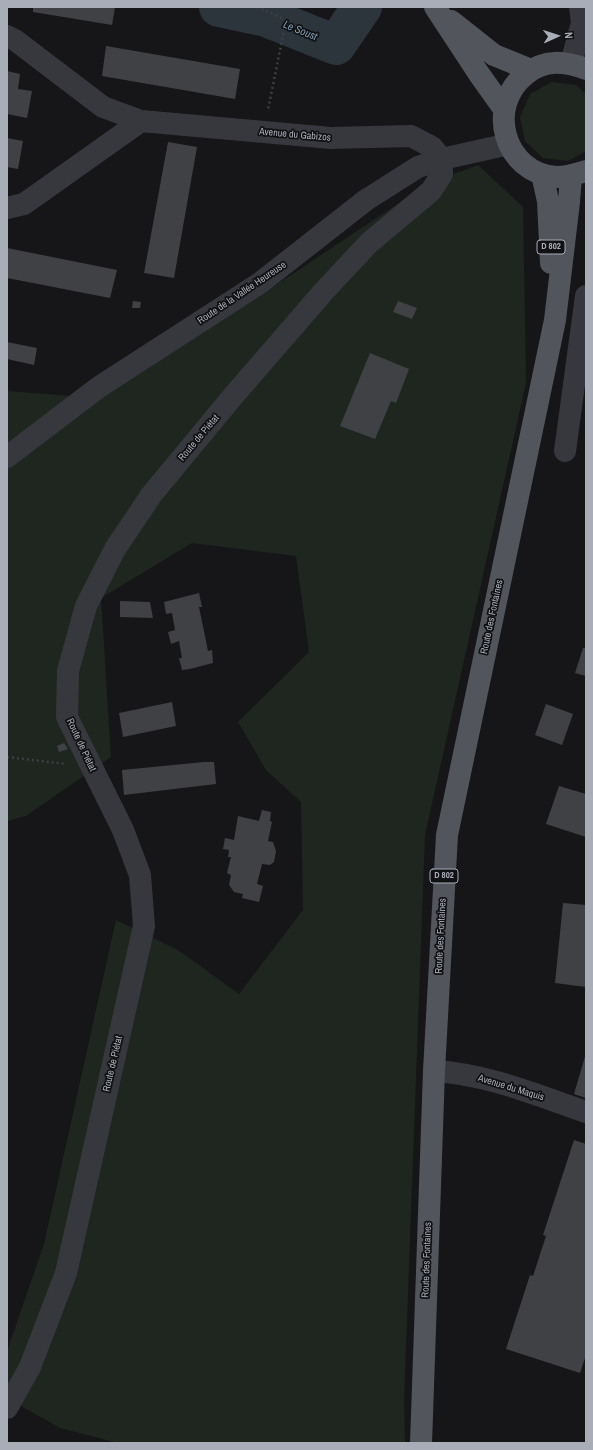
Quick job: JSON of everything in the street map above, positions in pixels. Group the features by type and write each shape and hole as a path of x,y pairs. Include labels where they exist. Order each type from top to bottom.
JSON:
{"main road":[{"path":"436,8 494,55 531,70"},
{"path":"436,8 504,109"},
{"path":"578,66 557,62 543,64 531,70 518,80 509,94 504,109 503,123 506,138 509,144 514,153 526,166 542,174 556,177 579,173"},
{"name":"Route des Fontaines","path":"421,1443 434,1071 446,835 555,320 579,173"},
{"name":"Route des Fontaines","path":"542,174 548,201 555,320"}],"street":[{"path":"578,66 582,23 580,7"},
{"name":"Avenue du Gabizos","path":"7,36 15,40 103,107 141,121 331,138 411,136 432,147 442,159"},
{"path":"7,208 24,204 141,121"},
{"name":"Route de la Vallée Heureuse","path":"7,456 99,387 260,283 366,200 418,166 509,144"},
{"name":"Route de Piétat","path":"7,1408 30,1367 66,1273 144,926 140,875 123,830 88,762 68,718 68,671 86,606 115,549 152,494 234,395 325,290 369,243 431,190 442,174 442,159"},
{"path":"565,451 586,296"},
{"name":"Avenue du Maquis","path":"434,1071 465,1074 496,1081 586,1112"}],"path":[{"path":"257,7 286,20 263,132"},
{"path":"7,757 68,765 88,762"}],"shaded area":[{"path":"552,82 576,85 586,94 586,151 568,161 543,158 525,141 520,117 530,94"},
{"path":"478,165 523,207 526,383 425,835 404,1400 405,1443 118,1443 60,1428 7,1398 7,1351 44,1244 116,920 178,950 239,994 303,910 301,802 266,770 238,722 309,652 296,556 192,543 101,598 111,757 26,816 7,821 7,391 100,398 261,295 429,183"}],"building":[{"path":"33,7 115,7 112,25 33,12"},
{"path":"106,46 240,69 235,99 102,76"},
{"path":"7,71 20,74 18,89 32,91 27,118 7,114"},
{"path":"7,138 23,141 18,169 7,167"},
{"path":"168,142 197,147 174,278 144,273"},
{"path":"7,248 117,270 110,298 7,278"},
{"path":"133,301 141,302 140,308 132,308"},
{"path":"398,301 417,308 412,319 393,312"},
{"path":"7,342 37,348 34,365 7,359"},
{"path":"370,353 409,369 396,403 391,401 375,439 340,426"},
{"path":"199,593 202,607 199,607 208,651 212,650 213,663 182,670 179,658 182,658 179,641 171,644 168,632 175,630 172,613 166,614 164,602"},
{"path":"120,601 150,602 153,618 120,617"},
{"path":"583,648 586,648 586,676 575,673"},
{"path":"172,702 176,726 123,737 119,713"},
{"path":"546,704 573,714 562,745 535,735"},
{"path":"64,743 68,749 59,752 57,746"},
{"path":"214,762 216,784 124,795 122,770"},
{"path":"559,786 586,794 586,837 546,824"},
{"path":"262,810 271,812 270,821 272,822 268,841 273,842 276,851 274,862 270,865 262,864 257,884 263,886 259,902 242,898 243,894 234,892 229,885 231,875 227,873 231,857 228,857 229,850 223,849 225,838 234,840 238,816 259,821"},
{"path":"563,903 586,905 586,987 555,983"},
{"path":"586,1053 586,1098 574,1094"},
{"path":"574,1140 586,1144 586,1355 580,1373 506,1349 530,1275 533,1276 546,1236 543,1235"}],"waterway":[{"name":"Le Soust","path":"219,7 266,17 336,45 362,7"}]}
